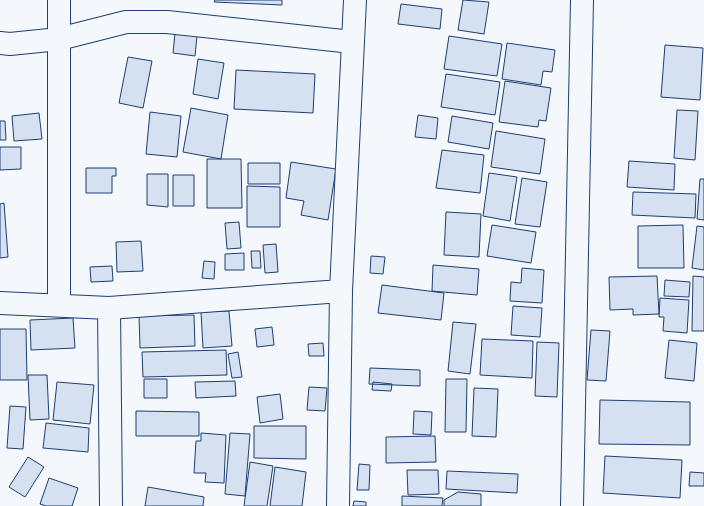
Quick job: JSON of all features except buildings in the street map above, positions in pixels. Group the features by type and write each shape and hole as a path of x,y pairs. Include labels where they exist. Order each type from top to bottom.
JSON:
{"street":[{"path":"59,0 59,304"},
{"path":"338,506 341,291 355,0"},
{"path":"572,506 582,0"},
{"path":"0,43 10,44 59,39 126,22 167,22 352,42"},
{"path":"0,303 59,304 108,308 341,291"},
{"path":"108,308 112,506"}]}
